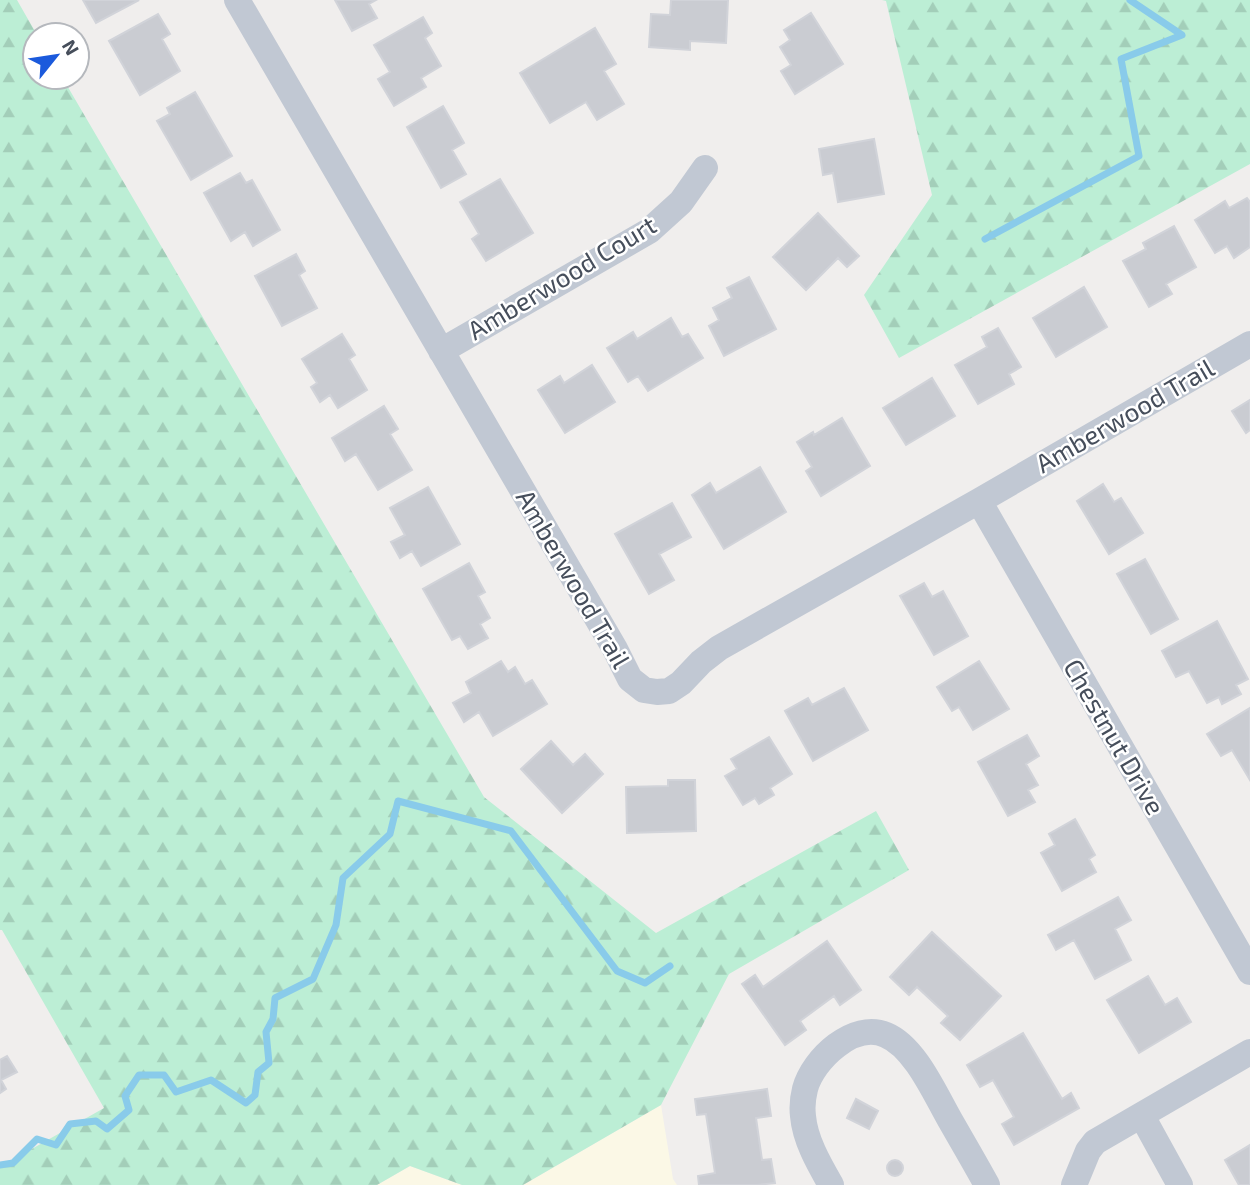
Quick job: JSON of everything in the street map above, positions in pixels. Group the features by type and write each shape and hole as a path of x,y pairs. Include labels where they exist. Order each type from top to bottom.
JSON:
{"street":[{"name":"Amberwood Trail","path":"237,0 630,679 644,690 669,691 719,648 1250,344"},
{"name":"Amberwood Court","path":"440,351 649,231 681,201 705,168"},
{"name":"Chestnut Drive","path":"979,501 1250,972"},
{"path":"831,1185 807,1135 803,1114 805,1089 824,1057 837,1045 849,1037 873,1031 887,1035 910,1055 987,1185"},
{"path":"1074,1185 1088,1151 1095,1142 1250,1052"},
{"path":"1142,1116 1180,1185"}],"shaded area":[{"path":"661,1105 673,1179 677,1185 523,1185"},
{"path":"410,1166 462,1185 377,1185"}],"green space":[{"path":"0,0 17,0 29,21 21,21 21,91 70,91 484,797 656,933 876,811 909,870 729,974 661,1105 523,1185 462,1185 410,1166 377,1185 0,1185 0,1167 104,1108 0,930"},
{"path":"882,0 1250,0 1250,164 899,358 864,295 932,195 886,1"}],"building":[{"path":"83,0 139,0 96,23"},
{"path":"335,0 376,0 369,4 377,18 352,31"},
{"path":"671,0 728,0 726,43 690,41 690,50 649,47 651,14 670,15"},
{"path":"811,13 843,64 795,94 781,71 791,65 780,47 790,40 784,30"},
{"path":"158,14 170,34 162,39 180,71 140,95 109,41"},
{"path":"423,17 432,33 425,38 441,66 421,78 426,87 394,106 378,79 390,72 374,45"},
{"path":"595,28 616,64 604,71 624,104 597,120 586,102 550,123 520,73"},
{"path":"195,92 232,156 191,180 157,121 170,114 167,108"},
{"path":"443,106 464,143 452,150 466,174 441,188 407,127"},
{"path":"874,139 884,194 838,202 833,173 823,175 819,149"},
{"path":"240,173 246,183 252,180 280,230 253,246 245,232 231,241 204,193"},
{"path":"500,179 533,233 486,261 472,239 479,234 460,202"},
{"path":"1247,198 1250,202 1250,247 1234,258 1227,246 1215,253 1195,220 1225,201 1229,208"},
{"path":"818,213 859,256 847,267 838,258 806,290 773,257"},
{"path":"1174,226 1196,267 1166,284 1172,294 1149,307 1123,261 1146,249 1143,243"},
{"path":"296,254 305,271 299,275 317,308 282,326 255,276"},
{"path":"749,277 776,329 724,356 709,326 719,320 713,308 732,298 727,288"},
{"path":"1084,287 1107,327 1056,357 1033,318"},
{"path":"671,318 682,337 688,334 703,358 648,391 638,376 628,382 607,348 633,332 637,339"},
{"path":"998,328 1021,367 1009,374 1014,384 978,404 955,365 987,347 982,337"},
{"path":"342,334 355,355 349,359 367,390 338,408 330,395 320,402 311,387 317,383 302,359"},
{"path":"592,365 615,402 565,433 538,390 560,376 564,383"},
{"path":"932,378 955,416 906,445 883,408"},
{"path":"1250,400 1250,430 1246,433 1232,411"},
{"path":"384,406 398,429 390,434 412,470 378,490 356,454 345,461 332,438"},
{"path":"842,418 870,466 821,496 806,471 812,467 797,442"},
{"path":"760,467 786,512 724,549 692,495 710,483 716,493"},
{"path":"1103,484 1114,502 1121,498 1143,533 1109,554 1077,501"},
{"path":"428,487 460,544 421,566 412,551 400,558 391,542 405,535 390,508"},
{"path":"672,503 691,537 659,554 674,580 649,594 615,534"},
{"path":"1145,559 1178,619 1151,634 1117,574"},
{"path":"469,563 485,592 478,596 490,618 480,624 488,638 468,649 460,636 452,640 423,589"},
{"path":"924,583 932,597 943,591 968,636 934,655 900,596"},
{"path":"1217,621 1248,679 1236,685 1241,694 1222,704 1219,697 1207,703 1189,671 1176,677 1162,651"},
{"path":"501,661 508,672 515,667 525,684 532,680 547,704 493,736 479,712 464,722 453,703 471,693 466,682"},
{"path":"979,661 1009,709 973,730 959,707 952,711 937,687"},
{"path":"844,688 868,730 813,761 785,711 808,698 812,705"},
{"path":"1250,708 1250,780 1232,750 1221,756 1207,734"},
{"path":"1027,735 1039,756 1026,764 1038,785 1028,790 1035,802 1008,816 978,762"},
{"path":"769,737 792,774 770,788 774,795 759,804 755,798 743,805 725,776 737,769 731,759"},
{"path":"551,741 573,765 585,754 603,774 562,813 521,769"},
{"path":"668,780 695,780 696,831 627,833 626,787 668,786"},
{"path":"1075,819 1095,855 1089,859 1096,872 1062,891 1041,853 1055,845 1049,834"},
{"path":"1118,897 1131,920 1115,929 1131,960 1095,979 1074,940 1056,950 1048,935"},
{"path":"932,932 1001,996 960,1040 941,1023 948,1016 917,987 909,995 890,977"},
{"path":"827,941 861,990 840,1005 834,996 800,1021 806,1030 785,1045 742,984 755,975 763,987"},
{"path":"1148,976 1165,1005 1177,998 1191,1022 1139,1053 1107,1000"},
{"path":"1023,1033 1062,1099 1071,1093 1079,1108 1014,1145 1002,1124 1014,1117 993,1080 980,1087 967,1065"},
{"path":"7,1056 17,1072 1,1080 6,1089 0,1093 0,1060"},
{"path":"767,1089 771,1116 756,1118 762,1160 771,1159 775,1183 699,1185 698,1176 715,1173 706,1114 697,1115 695,1099"},
{"path":"856,1099 878,1111 869,1129 847,1118"},
{"path":"1250,1145 1250,1185 1239,1185 1225,1160"},
{"path":"895,1160 903,1168 895,1176 887,1168"}],"waterway":[{"path":"985,239 1139,156 1121,59 1182,35 1130,0"},
{"path":"0,1165 13,1163 37,1139 56,1145 70,1124 96,1121 107,1129 129,1110 125,1096 139,1075 164,1075 176,1092 211,1080 246,1103 255,1095 258,1072 269,1063 266,1032 273,1019 275,998 313,979 336,925 343,878 390,834 398,801 511,831 617,971 645,983 670,966"}]}
